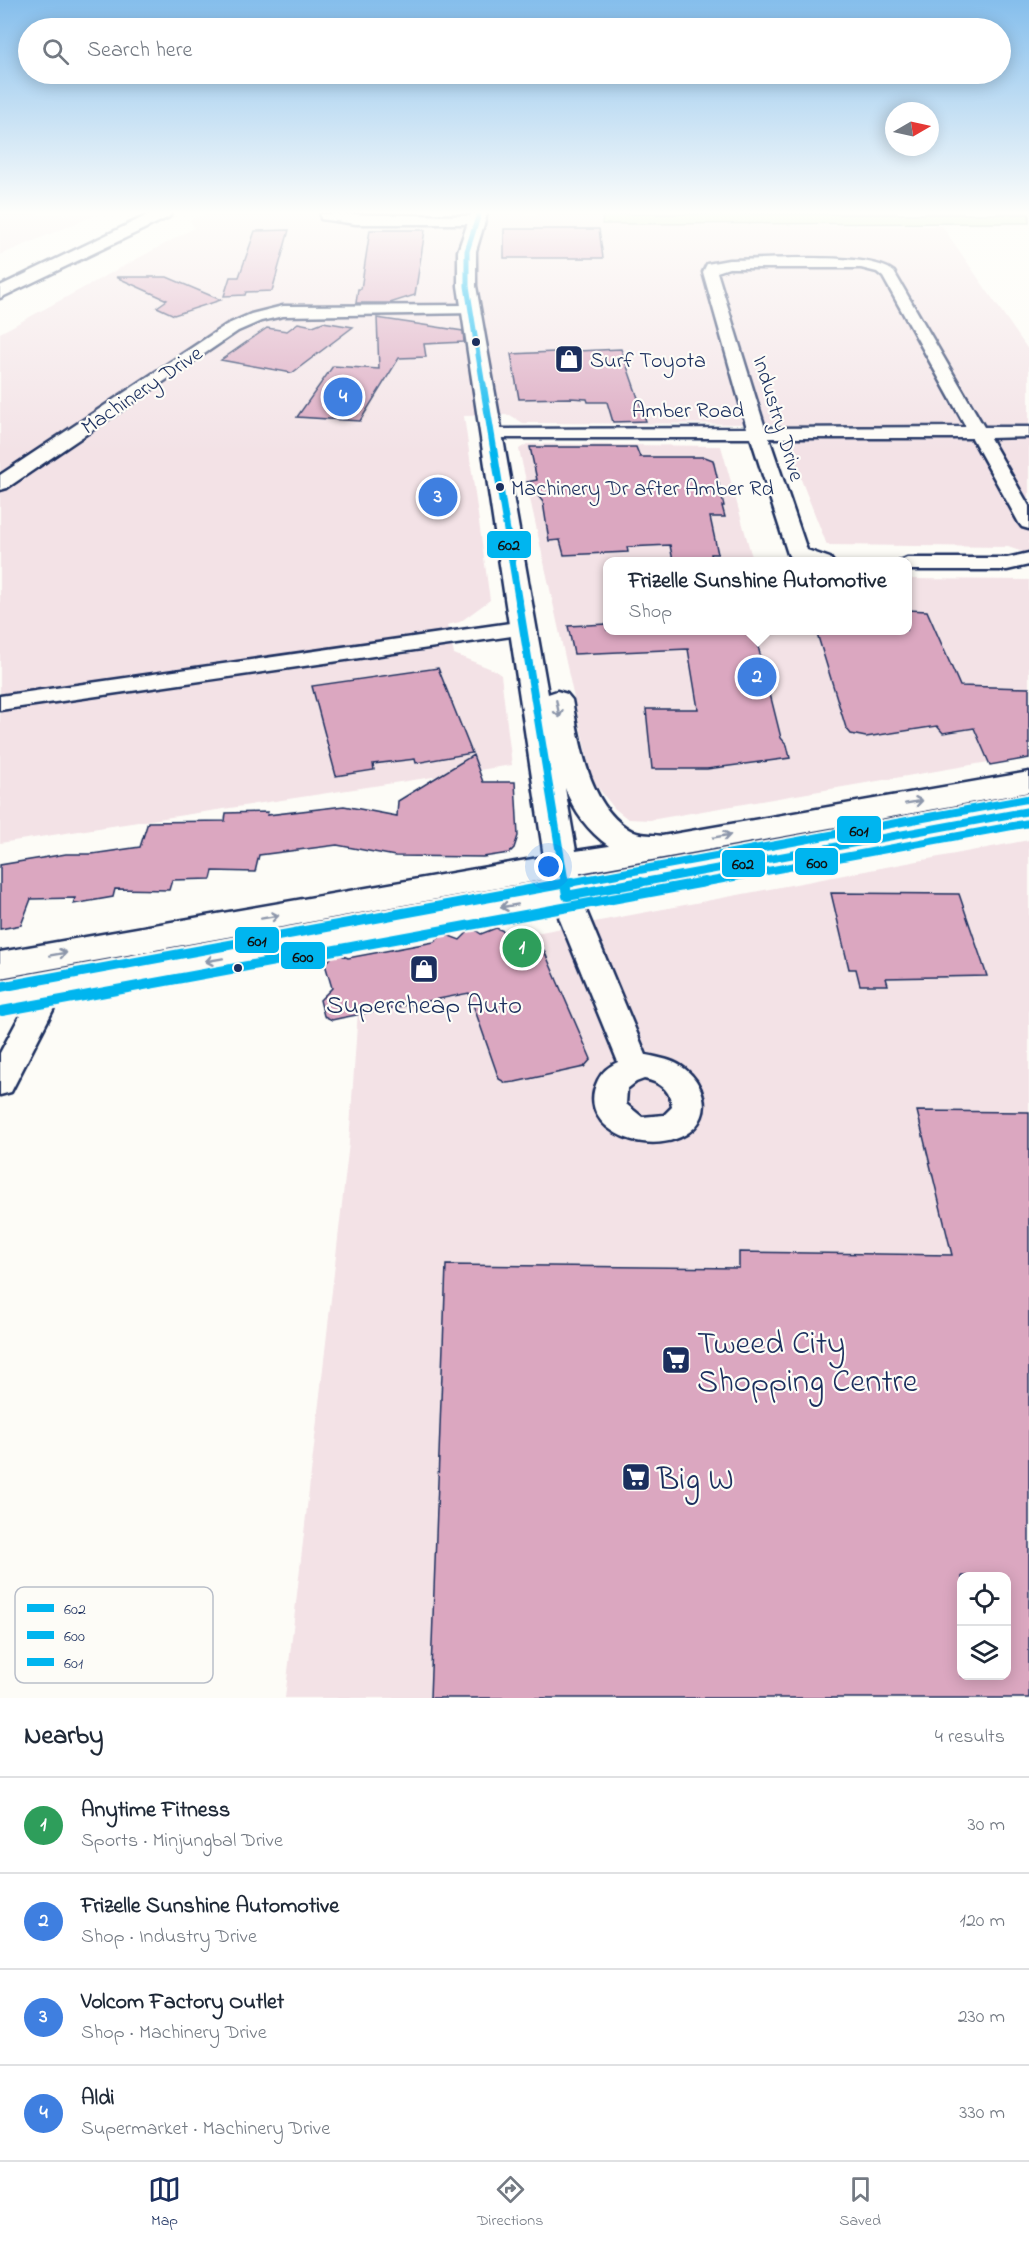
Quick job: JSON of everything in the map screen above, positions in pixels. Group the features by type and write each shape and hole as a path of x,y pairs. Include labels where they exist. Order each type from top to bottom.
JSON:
{"main road":[{"path":"468,293 564,881"},
{"path":"525,633 543,659 550,674 571,769 592,810 608,830 621,839 665,846"},
{"path":"0,999 564,881 665,846 1029,782"},
{"path":"0,964 1029,811"}],"street":[{"name":"Industry Drive","path":"716,293 758,433 798,555 806,557"},
{"name":"Industry Drive","path":"899,293 1029,523"},
{"name":"Machinery Drive","path":"0,484 232,328 256,317 283,311 470,310"},
{"name":"Amber Road","path":"491,434 1029,432"},
{"path":"912,564 1007,564 1029,559"},
{"path":"0,704 525,633"},
{"path":"564,881 574,920 636,1068"},
{"path":"0,1083 38,1010 44,991"}],"shaded area":[{"path":"73,293 989,293 1029,351 1029,554 1008,547 827,545 779,424 523,423 510,415 464,416 490,600 460,622 447,625 454,654 501,675 512,765 0,843 0,333"},
{"path":"527,444 721,446 752,557 603,557 603,635 912,635 912,579 1029,580 1029,755 650,820 628,819 614,808 592,780 519,449"},
{"name":"Tweed City Shopping Centre","path":"1029,840 1029,1698 285,1698 349,1143 361,966"}],"building":[{"path":"152,293 205,293 221,300 174,315 157,307 167,300"},
{"path":"225,293 246,293 245,295 224,296"},
{"path":"357,293 415,293 390,303 356,303"},
{"path":"377,318 463,331 464,342 424,344 426,357 399,358 360,421 297,417 333,366 379,369"},
{"path":"323,322 353,327 292,373 221,360 267,328 287,331 298,323 313,326"},
{"path":"621,349 646,421 613,422 607,402 588,402 587,399 570,398 519,399 511,354"},
{"path":"530,447 636,447 640,457 705,457 713,460 725,517 710,517 718,554 711,554 711,557 672,557 670,545 627,547 628,552 564,555 560,540 549,541 543,502 527,482 537,480"},
{"path":"912,610 927,611 960,686 1029,688 1029,758 990,765 974,728 943,733 937,726 866,737 851,734 846,728 818,635 912,635"},
{"path":"603,624 603,635 755,635 781,738 787,745 790,758 707,769 652,769 646,709 698,709 688,649 574,654 568,626"},
{"path":"438,668 472,753 416,763 415,759 373,764 374,770 336,776 312,686"},
{"path":"473,755 483,782 515,782 518,836 514,848 509,853 483,857 395,856 337,845 259,855 255,872 213,871 211,879 172,880 169,890 115,889 113,897 73,904 75,898 31,899 21,925 0,929 0,865 66,854 92,854 140,847 148,822 225,821 226,813 268,812 267,815 344,806 397,816 398,801"},
{"path":"831,893 959,894 987,976 886,978 888,985 860,985 856,969 849,969"},
{"path":"472,928 481,934 496,928 542,946 591,1059 584,1067 515,1082 506,1083 499,1079 469,993 332,1020 324,1016 320,1000 332,988 325,964 336,953 348,958 434,942 444,934 460,940"},
{"path":"917,1111 1029,1112 1029,1698 430,1698 446,1265 739,1268 739,1252 952,1255"}],"transit line":[{"name":"602","path":"468,293 567,896 1029,811"},
{"name":"601","path":"0,987 1027,799"},
{"name":"600","path":"2,1011 1029,823"}],"place":[{"name":"Surf Toyota","path":"569,359"},
{"name":"Aldi","path":"343,397"},
{"name":"Machinery Dr after Amber Rd","path":"500,487"},
{"name":"Volcom Factory Outlet","path":"438,497"},
{"name":"Frizelle Sunshine Automotive","path":"757,677"},
{"name":"Anytime Fitness","path":"522,948"},
{"name":"Supercheap Auto","path":"424,969"},
{"name":"Tweed City Shopping Centre","path":"676,1360"},
{"name":"Big W","path":"636,1477"}]}
